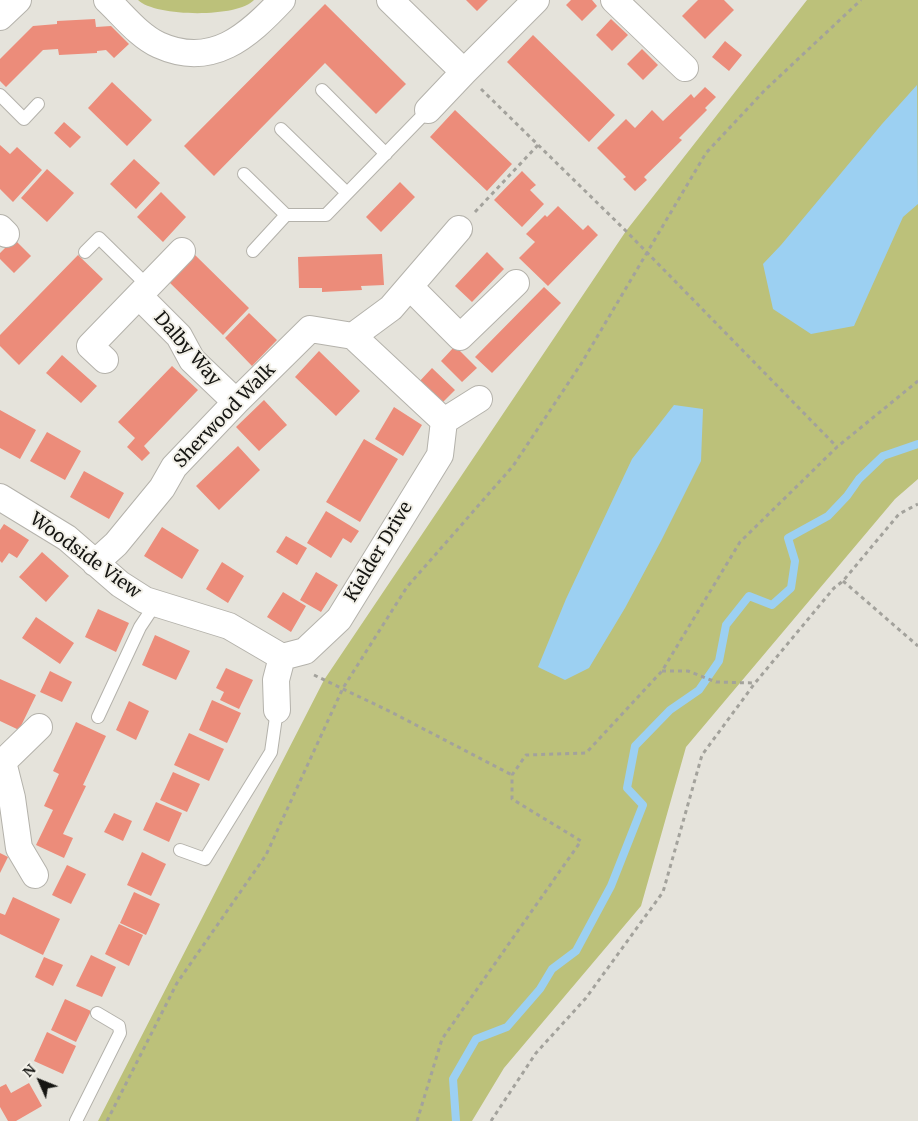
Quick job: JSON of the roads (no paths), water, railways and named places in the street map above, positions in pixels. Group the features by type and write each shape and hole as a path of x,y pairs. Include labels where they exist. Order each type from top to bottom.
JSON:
{"street":[{"path":"0,17 18,0"},
{"path":"107,0 138,30 158,45 179,52 200,53 223,48 243,37 282,0"},
{"path":"390,0 464,72"},
{"path":"428,110 536,0"},
{"path":"614,0 685,68"},
{"path":"459,230 433,244 410,287 391,308 354,336 444,421 479,398"},
{"name":"Dalby Way","path":"105,360 90,346 182,251"},
{"path":"410,287 460,337 516,282"},
{"name":"Dalby Way","path":"144,291 179,336 192,360 236,402"},
{"name":"Sherwood Walk","path":"95,563 116,544 157,496 174,467 310,329 354,336"},
{"name":"Kielder Drive","path":"282,657 305,651 339,619 440,454 444,421"},
{"name":"Woodside View","path":"0,497 67,538 120,584 145,600 230,626 282,657"},
{"path":"277,710 276,680 282,657"},
{"path":"35,875 19,848 12,798 1,761 39,727"}],"lane":[{"path":"322,90 386,154"},
{"path":"0,95 24,119 38,104"},
{"path":"244,174 286,215 326,215 428,110"},
{"path":"281,129 347,193"},
{"path":"253,251 286,215"},
{"path":"85,252 99,238 144,291"},
{"path":"98,717 140,627 156,603"},
{"path":"180,850 206,859 271,752 277,710"},
{"path":"76,1121 120,1033 119,1026 97,1013"}],"water":[{"path":"917,85 918,204 903,217 854,326 811,334 773,309 763,264"},
{"path":"674,405 703,409 701,461 625,608 589,668 565,680 538,667 566,599 632,459"}],"waterway":[{"path":"456,1121 453,1079 476,1039 507,1027 540,989 552,969 576,951 611,886 643,805 627,788 635,746 670,710 699,690 719,661 726,625 749,596 772,605 791,588 795,561 788,538 828,516 847,496 859,479 883,456 918,444"}]}
